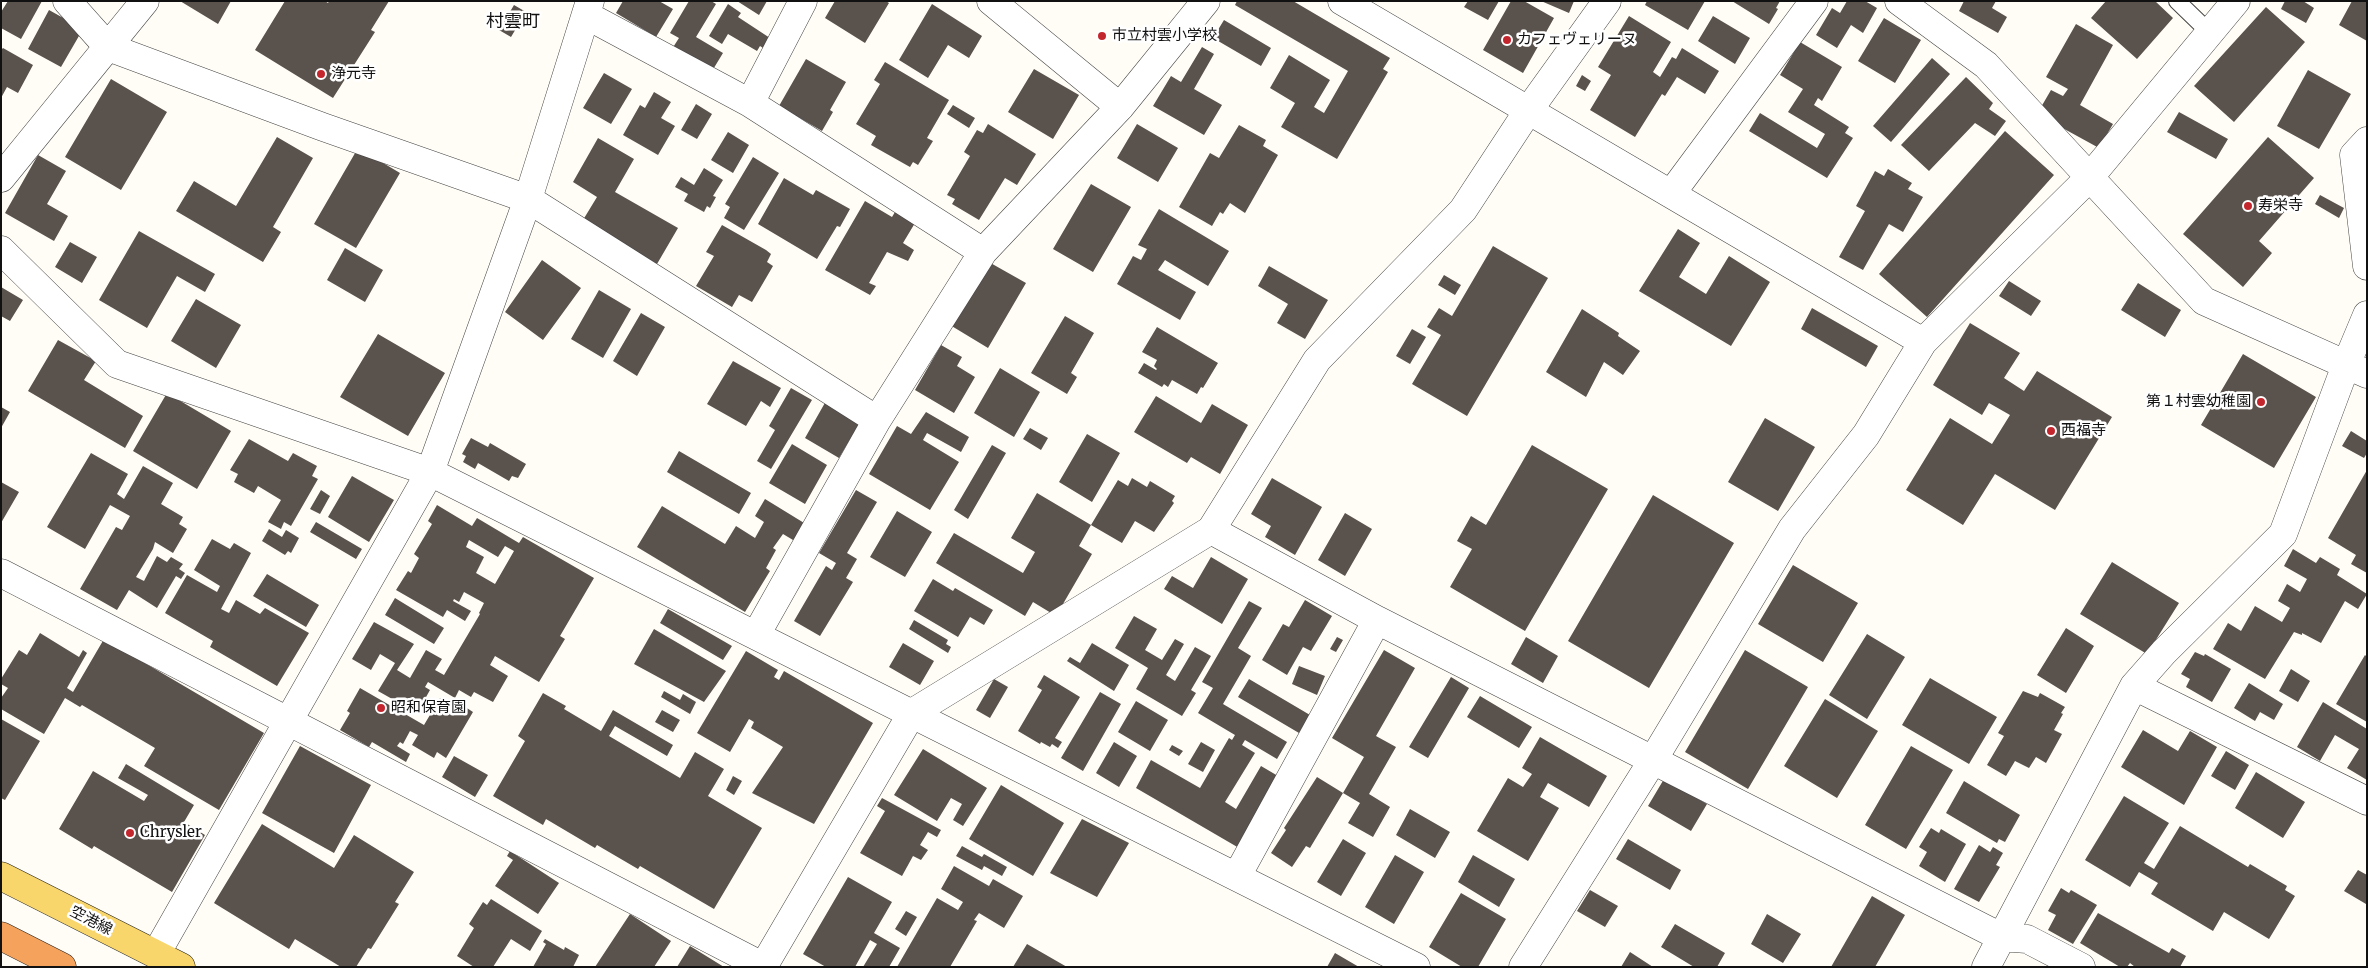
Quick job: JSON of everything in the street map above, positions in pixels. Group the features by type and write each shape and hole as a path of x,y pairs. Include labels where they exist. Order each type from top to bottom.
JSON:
{"highway":[{"path":"1,936 62,967"}],"main road":[{"name":"空港線","path":"1,876 181,967"}],"street":[{"path":"67,1 108,46 323,127 528,199 877,420"},
{"path":"1,178 145,1"},
{"path":"750,103 803,1"},
{"path":"991,1 1120,107"},
{"path":"756,635 877,420 983,252 1120,107 1206,1"},
{"path":"1342,1 1923,342"},
{"path":"1,573 764,967 912,713 1211,530 1318,360 1463,210 1528,111 1607,1"},
{"path":"1671,194 1814,1"},
{"path":"1899,1 1986,65 2204,301 2356,369"},
{"path":"1523,967 1653,760 1792,529 1866,435 1923,342 2089,178 2236,1"},
{"path":"156,954 290,722 430,472 528,199 588,8 750,103 983,252"},
{"path":"2367,141 2354,155 2367,266"},
{"path":"1,250 117,364 430,472 1416,967"},
{"path":"1986,967 2134,686 2164,652 2283,534 2356,369 2367,315"},
{"path":"1211,530 1377,620 2002,937 2027,939 2081,967"},
{"path":"1237,876 1377,620"},
{"path":"2134,686 2367,801"}],"lane":[{"path":"2177,1 2209,32"}],"building":[{"path":"8,1 42,1 21,39 1,28 1,12"},
{"path":"180,1 231,1 218,24"},
{"name":"浄元寺","path":"285,1 325,1 328,3 329,1 389,1 371,30 375,32 333,98 255,50"},
{"path":"623,1 659,1 673,9 656,37 616,13"},
{"path":"689,1 711,1 716,4 696,37 723,53 709,76 670,52 679,38 670,33"},
{"path":"737,1 767,1 759,15"},
{"path":"835,1 886,1 889,3 865,43 825,18"},
{"path":"1237,1 1293,1 1390,58 1383,69 1388,72 1337,159 1281,127 1295,103 1270,88 1289,55 1330,80 1314,107 1324,113 1348,71 1235,5"},
{"path":"1468,1 1499,1 1488,20 1464,7"},
{"path":"1511,1 1524,1 1554,18 1523,73 1483,50"},
{"path":"1541,1 1574,1 1569,13"},
{"path":"1647,1 1705,1 1688,30 1645,5"},
{"path":"1732,1 1780,1 1776,8 1778,9 1769,24"},
{"path":"1847,1 1865,1 1877,8 1863,33 1851,25 1837,48 1816,35 1832,8 1840,13"},
{"path":"1964,1 1996,1 1992,8 2007,17 1998,33 1959,11"},
{"path":"2106,1 2155,1 2173,18 2137,59 2091,18"},
{"path":"2285,1 2303,1 2314,8 2306,23 2281,9"},
{"path":"2352,1 2367,1 2367,41 2339,25"},
{"path":"728,4 741,13 738,17 773,40 766,50 760,46 757,51 728,34 722,44 709,36"},
{"path":"932,4 982,36 969,58 948,45 928,78 899,60"},
{"path":"514,5 526,12 511,37 499,30"},
{"path":"2266,7 2305,42 2234,122 2194,86"},
{"path":"49,10 83,29 61,67 28,49"},
{"path":"1629,16 1671,42 1653,72 1660,77 1672,57 1676,59 1682,48 1719,71 1705,94 1677,77 1665,96 1662,94 1635,137 1590,110 1611,75 1598,67"},
{"path":"1713,16 1750,38 1735,64 1698,41"},
{"path":"1884,18 1921,40 1895,83 1858,61"},
{"path":"1224,20 1271,48 1261,66 1213,38"},
{"path":"2076,24 2113,45 2080,105 2113,124 2099,148 2037,114 2051,90 2063,96 2068,89 2046,77"},
{"path":"1800,42 1842,67 1822,101 1818,98 1814,105 1849,127 1845,133 1853,138 1827,178 1749,131 1760,113 1817,148 1825,134 1788,112 1803,89 1780,75"},
{"path":"1202,47 1214,54 1194,89 1222,105 1204,135 1153,106 1171,76 1181,82"},
{"path":"3,48 33,65 18,93 7,87 1,98 1,50"},
{"path":"1932,58 1950,74 1891,142 1873,126"},
{"path":"806,59 846,82 830,110 833,112 822,131 779,106"},
{"path":"885,62 949,100 927,138 933,141 918,165 913,162 910,167 871,145 876,136 856,124 880,84 874,80"},
{"path":"1034,69 1079,95 1053,139 1008,112"},
{"path":"2308,70 2351,94 2319,149 2277,126"},
{"path":"604,73 632,89 611,124 583,108"},
{"path":"1582,75 1591,81 1585,91 1576,86"},
{"path":"1966,77 1993,103 1989,109 2006,121 1995,136 1975,123 1929,171 1901,145"},
{"path":"111,79 167,112 121,190 65,157"},
{"path":"654,92 671,102 661,118 675,126 658,155 623,135 640,105 645,108"},
{"path":"696,104 712,114 697,139 681,130"},
{"path":"953,105 975,118 969,128 947,114"},
{"path":"2179,112 2228,139 2216,159 2167,132"},
{"path":"988,124 1036,154 1017,185 1005,178 979,220 952,204 955,199 947,195 970,156 964,152 977,130 983,133"},
{"path":"1137,124 1178,148 1158,182 1117,158"},
{"path":"1239,125 1266,140 1263,146 1278,155 1245,213 1230,203 1223,214 1220,212 1212,226 1179,207 1210,153 1219,158"},
{"path":"2005,131 2054,175 1927,317 1879,274"},
{"path":"728,132 749,145 733,173 711,160"},
{"path":"277,137 313,158 273,227 281,232 263,262 176,211 194,181 236,206"},
{"name":"寿栄寺","path":"2268,137 2314,178 2259,241 2272,253 2243,287 2183,234"},
{"path":"598,138 634,159 615,192 678,228 657,264 583,220 597,197 573,182"},
{"path":"358,148 400,173 356,248 314,224"},
{"path":"38,155 66,171 47,204 68,216 54,241 5,213"},
{"path":"753,157 779,173 744,230 724,218 730,207 725,204"},
{"path":"704,168 723,180 713,196 716,197 710,208 707,206 704,212 684,201 688,194 675,187 681,177 694,185"},
{"path":"1888,169 1912,183 1908,189 1923,197 1903,232 1889,224 1863,270 1839,257 1865,211 1856,206 1875,171 1884,176"},
{"path":"784,178 813,195 816,190 850,209 840,227 837,226 817,259 758,224"},
{"path":"1091,184 1131,207 1093,272 1053,249"},
{"path":"2320,195 2344,208 2339,218 2315,204"},
{"path":"865,201 892,217 895,212 915,223 903,243 914,250 908,261 887,252 869,283 876,286 870,295 825,270"},
{"path":"1159,209 1229,251 1208,286 1165,260 1158,270 1196,292 1180,320 1117,284 1133,256 1141,260 1147,249 1138,245"},
{"path":"722,225 771,254 767,262 773,266 752,302 739,295 732,307 696,286 714,256 706,252"},
{"path":"1678,229 1700,243 1679,277 1706,294 1729,256 1770,282 1731,346 1639,291"},
{"path":"139,231 215,274 205,292 177,276 147,328 99,300"},
{"path":"70,242 97,257 82,283 55,267"},
{"path":"1493,246 1548,278 1467,416 1412,384 1441,335 1427,327 1439,308 1452,316"},
{"path":"345,248 383,270 365,302 327,280"},
{"path":"542,260 581,288 543,340 505,312"},
{"path":"987,261 1026,283 988,348 950,325"},
{"path":"1269,266 1328,300 1305,339 1277,323 1288,304 1258,286"},
{"path":"1444,275 1461,285 1455,295 1438,285"},
{"path":"2009,281 2041,301 2031,316 1999,296"},
{"path":"2138,283 2181,310 2165,337 2121,310"},
{"path":"1,287 23,300 10,321 1,316"},
{"path":"599,290 631,309 603,358 571,339"},
{"path":"196,299 241,325 216,368 171,341"},
{"path":"1812,308 1878,346 1866,367 1801,329"},
{"path":"1582,309 1619,333 1618,336 1640,351 1623,375 1604,362 1586,397 1546,372"},
{"path":"641,313 665,327 637,376 613,361"},
{"path":"1065,316 1094,333 1071,373 1077,377 1067,394 1031,373"},
{"name":"西福寺","path":"1970,323 2020,353 2004,378 2024,391 2037,371 2112,417 2055,510 1995,474 1963,525 1906,490 1950,418 1992,444 2010,415 1989,403 1982,415 1933,385"},
{"path":"1157,327 1218,363 1203,388 1201,387 1197,394 1172,380 1168,387 1164,384 1162,387 1138,373 1144,363 1157,369 1154,366 1157,360 1142,352"},
{"path":"1412,329 1426,337 1410,364 1396,356"},
{"path":"378,334 445,373 408,436 340,397"},
{"path":"58,340 96,361 84,380 143,416 125,448 28,391"},
{"path":"941,345 962,357 957,366 975,377 954,413 915,390"},
{"path":"2243,354 2316,397 2274,468 2201,425"},
{"path":"733,361 781,388 770,407 761,401 746,426 707,404"},
{"path":"1000,368 1040,392 1014,437 974,413"},
{"path":"791,388 812,400 771,469 757,461 775,430 769,426"},
{"path":"167,393 231,431 197,489 133,451"},
{"path":"1156,396 1201,423 1212,404 1248,425 1220,474 1191,457 1187,463 1134,432"},
{"path":"826,401 861,421 839,458 805,438"},
{"path":"1,407 10,412 1,428"},
{"path":"926,412 969,437 961,452 927,433 923,440 959,462 930,510 869,474 897,426 911,434"},
{"path":"1765,418 1815,447 1778,511 1728,482"},
{"path":"1030,428 1048,438 1041,450 1023,439"},
{"path":"2351,431 2367,441 2367,453 2364,458 2342,446"},
{"path":"1087,434 1120,453 1092,502 1059,482"},
{"path":"471,438 488,447 490,443 526,464 518,478 512,476 509,481 478,463 475,469 463,462 466,456 462,454"},
{"path":"249,439 288,461 293,453 317,466 312,476 318,479 291,526 284,522 281,529 268,522 281,500 258,486 254,493 234,482 238,474 230,470"},
{"path":"792,444 827,465 805,504 769,483"},
{"path":"992,445 1006,453 968,519 954,510"},
{"path":"1532,445 1608,489 1525,631 1450,587 1472,549 1457,541 1471,516 1486,525"},
{"path":"679,451 751,493 739,514 667,472"},
{"path":"91,453 128,474 117,494 124,499 143,466 173,483 161,504 183,517 179,524 187,529 173,553 155,542 153,549 136,577 144,581 157,556 167,562 171,557 183,564 179,569 185,573 181,579 176,576 157,608 129,590 117,610 80,589 116,527 122,530 130,516 110,505 85,549 47,527"},
{"path":"2367,470 2367,573 2351,564 2356,555 2328,538"},
{"path":"352,476 394,500 369,542 328,517"},
{"path":"1132,478 1147,487 1150,481 1175,496 1172,501 1174,503 1154,532 1135,521 1122,543 1091,525 1118,480 1128,486"},
{"path":"1272,478 1322,507 1295,555 1265,537 1271,526 1251,514"},
{"path":"1,482 19,492 1,523"},
{"path":"321,490 330,496 320,514 310,509"},
{"path":"856,490 877,502 847,553 857,559 846,578 853,582 820,636 794,621 826,566 832,570 836,563 819,553"},
{"path":"1037,493 1091,525 1079,546 1092,554 1056,616 1033,602 1025,616 936,563 954,533 1023,573 1035,552 1011,538"},
{"path":"1653,495 1734,543 1649,688 1568,641"},
{"path":"765,499 809,526 798,543 783,534 773,548 776,550 766,568 770,571 745,612 637,547 662,506 725,544 736,526 755,538 764,522 755,516"},
{"path":"437,505 472,526 477,518 519,543 523,537 594,578 560,636 565,639 539,682 495,656 490,665 508,676 493,702 474,692 471,697 459,690 455,698 428,682 425,687 430,690 417,713 378,691 395,663 380,654 371,670 352,659 374,622 414,644 397,670 410,678 426,650 442,659 435,670 444,675 480,614 484,603 464,592 459,602 454,599 453,601 471,611 465,621 447,610 443,617 396,590 408,571 411,573 419,558 414,554 432,524 428,521","holes":["469,540 498,557 505,546 514,551 495,584 476,573 484,557 466,547"]},
{"path":"897,511 932,532 905,577 870,557"},
{"path":"1345,513 1372,529 1345,576 1318,560"},
{"path":"316,522 362,549 356,559 310,532"},
{"path":"269,529 282,537 286,530 299,538 291,553 288,551 285,555 262,541"},
{"path":"212,539 230,549 234,543 251,553 221,609 229,613 236,600 260,614 265,608 309,633 277,686 210,647 213,641 165,613 187,575 217,592 220,586 194,570"},
{"path":"2293,549 2316,563 2320,557 2340,569 2337,575 2367,594 2358,609 2345,601 2321,643 2302,633 2302,635 2294,632 2265,679 2213,649 2228,623 2241,631 2255,606 2282,622 2290,608 2278,601 2287,584 2300,592 2307,579 2284,566"},
{"path":"1211,557 1248,579 1222,624 1164,589 1172,576 1193,588"},
{"path":"2112,562 2179,603 2147,654 2080,614"},
{"path":"1793,565 1858,603 1823,662 1758,624"},
{"path":"267,574 319,605 306,627 253,596"},
{"path":"933,579 953,591 955,588 993,610 984,625 970,617 958,637 914,611"},
{"path":"395,598 444,628 434,644 385,615"},
{"path":"1305,600 1332,616 1311,651 1303,647 1287,675 1262,660 1283,624 1289,627"},
{"path":"1249,601 1262,608 1238,648 1251,656 1223,704 1287,742 1277,759 1245,740 1242,745 1255,753 1225,802 1236,809 1261,766 1278,776 1239,848 1136,788 1151,760 1200,788 1229,738 1232,740 1235,735 1198,713 1213,688 1202,682"},
{"path":"668,609 732,646 723,660 660,623"},
{"path":"1134,616 1157,629 1145,650 1162,660 1175,639 1184,644 1166,675 1175,681 1195,647 1211,656 1191,690 1196,693 1182,716 1136,689 1148,668 1115,648"},
{"path":"914,620 948,640 946,644 951,647 948,653 909,629"},
{"path":"2066,628 2094,646 2066,693 2037,675"},
{"path":"654,629 726,671 704,702 634,664"},
{"path":"40,633 79,657 83,650 87,653 67,688 73,692 104,639 264,733 219,810 144,766 155,748 82,705 80,707 65,698 44,734 1,709 1,698 8,688 1,684 1,679 19,650 27,655"},
{"path":"1867,634 1905,657 1867,719 1829,695"},
{"path":"1337,637 1343,640 1336,652 1330,649"},
{"path":"1526,637 1558,656 1543,683 1511,664"},
{"path":"903,643 934,661 920,685 889,667"},
{"path":"1092,643 1129,665 1114,691 1067,661 1070,657 1080,663"},
{"path":"1384,650 1415,668 1376,736 1396,747 1369,794 1390,807 1373,837 1348,823 1360,803 1343,793 1364,757 1332,738"},
{"path":"1745,650 1808,687 1748,789 1685,752"},
{"path":"746,651 778,670 774,677 779,680 784,671 873,723 814,824 752,793 783,747 751,728 754,722 749,719 730,752 697,733"},
{"path":"2195,652 2204,656 2205,654 2231,669 2212,702 2186,687 2190,679 2181,674"},
{"path":"2365,655 2367,657 2367,722 2336,704"},
{"path":"1299,666 1325,676 1317,695 1292,684"},
{"path":"2291,669 2310,681 2298,702 2279,691"},
{"path":"1044,675 1080,697 1055,738 1062,742 1058,748 1052,744 1050,747 1041,742 1040,744 1018,731 1042,690 1037,687"},
{"path":"1451,677 1469,688 1428,758 1409,747"},
{"path":"1930,678 1997,717 1969,764 1902,725"},
{"path":"994,679 1008,687 990,718 976,710"},
{"path":"1249,679 1310,715 1299,733 1238,697"},
{"path":"2249,683 2283,704 2274,720 2260,712 2255,721 2234,708"},
{"path":"360,688 424,725 440,698 454,706 456,701 473,712 446,758 437,752 434,758 412,745 418,735 410,731 403,744 400,742 397,746 410,754 406,762 372,742 369,747 340,730 350,713 347,711"},
{"path":"664,691 680,700 683,694 696,702 690,714 661,697"},
{"path":"2023,691 2038,697 2040,693 2065,707 2054,730 2062,734 2046,763 2036,757 2029,768 2015,761 2006,776 1987,765 2004,736 1998,733"},
{"path":"1100,692 1121,704 1083,771 1061,758"},
{"path":"543,693 566,706 564,709 601,731 613,710 673,745 667,756 615,726 609,736 680,778 695,752 724,769 708,796 762,828 714,909 640,866 638,869 597,845 595,848 546,819 543,825 493,796 525,741 518,736"},
{"path":"1480,696 1532,727 1519,748 1467,717"},
{"path":"1825,699 1878,731 1837,798 1784,766"},
{"path":"1136,701 1168,720 1150,751 1118,732"},
{"path":"2323,702 2367,729 2367,780 2347,768 2359,749 2335,735 2320,761 2297,747"},
{"path":"662,710 680,720 673,732 655,722"},
{"path":"1,719 40,741 5,800 1,798"},
{"path":"2143,730 2178,751 2190,731 2217,747 2184,805 2121,767"},
{"path":"1540,737 1607,776 1589,807 1548,783 1540,797 1559,808 1528,861 1477,831 1508,778 1523,787 1532,774 1522,768"},
{"path":"1114,742 1137,756 1119,787 1096,773"},
{"path":"1201,742 1215,750 1203,772 1188,764"},
{"path":"1172,745 1183,751 1179,756 1169,750"},
{"path":"300,746 371,785 334,853 262,813"},
{"path":"1911,746 1953,770 1906,849 1865,825"},
{"path":"923,749 987,788 963,826 953,820 962,804 951,798 937,821 894,795"},
{"path":"2226,751 2249,765 2235,790 2211,776"},
{"path":"454,756 488,775 475,797 442,777"},
{"path":"126,764 194,805 184,822 205,835 172,892 94,846 92,849 59,829 93,771 144,801 148,795 118,778"},
{"path":"2256,772 2305,802 2283,838 2235,808"},
{"path":"733,776 742,781 734,795 726,790"},
{"path":"1317,777 1343,793 1310,848 1306,846 1292,867 1271,853 1286,830 1284,828"},
{"path":"1664,779 1707,804 1691,831 1648,806"},
{"path":"1964,781 2020,815 2005,842 1999,839 1997,843 1946,813"},
{"path":"1001,785 1064,823 1033,876 969,839"},
{"path":"2124,796 2169,823 2144,863 2154,869 2180,826 2248,867 2250,864 2287,886 2285,890 2295,896 2269,939 2224,912 2213,931 2151,894 2158,883 2139,872 2130,887 2085,860"},
{"path":"882,798 941,830 937,837 928,832 920,845 928,850 921,860 913,856 902,876 860,853 885,811 877,806"},
{"path":"1410,809 1450,832 1435,858 1396,835"},
{"path":"1082,819 1129,843 1097,897 1050,873"},
{"path":"262,824 334,868 354,835 414,872 395,902 399,904 371,949 368,948 356,967 341,967 295,939 289,949 214,903"},
{"path":"1931,828 1939,833 1941,829 1966,844 1945,882 1919,866 1927,852 1919,847"},
{"path":"1343,839 1366,853 1341,896 1317,882"},
{"path":"1628,839 1681,870 1670,890 1616,859"},
{"path":"1979,845 1990,852 1993,847 2003,853 1996,865 2000,867 1979,902 1954,889"},
{"path":"962,846 982,857 984,854 1007,867 1002,876 984,866 982,870 956,856"},
{"path":"510,851 559,883 538,914 495,886 513,860 507,856"},
{"path":"1395,855 1424,872 1394,924 1365,907"},
{"path":"1473,855 1515,879 1499,907 1458,882"},
{"path":"954,866 989,886 993,879 1023,896 1004,928 979,913 974,920 977,921 950,967 897,967 937,898 958,910 963,902 941,889"},
{"path":"2358,870 2367,875 2366,904 2344,891"},
{"path":"848,877 892,902 874,933 900,948 889,967 863,967 877,944 870,940 855,967 826,967 803,954"},
{"path":"2061,888 2069,893 2071,890 2097,905 2073,944 2048,930 2056,915 2048,911"},
{"path":"1590,890 1618,906 1605,927 1577,911"},
{"path":"1461,893 1506,919 1478,967 1462,967 1429,947"},
{"path":"1872,896 1905,915 1875,967 1831,967"},
{"path":"491,899 542,931 530,951 511,939 493,967 474,967 457,956 474,928 469,924 483,902 487,905"},
{"path":"906,911 917,917 906,936 895,929"},
{"path":"2098,913 2169,953 2172,948 2186,956 2180,967 2135,967 2130,963 2127,967 2120,967 2080,943"},
{"path":"630,914 671,941 654,967 595,967"},
{"path":"1767,914 1801,934 1783,963 1751,944"},
{"path":"1675,924 1725,953 1717,967 1694,967 1661,947"},
{"path":"545,939 564,950 565,947 579,955 573,967 533,967 546,944 543,942"},
{"path":"1027,944 1067,967 1013,967"},
{"path":"690,946 724,967 677,967"},
{"path":"1630,952 1653,967 1621,967"},
{"path":"1335,953 1359,967 1327,967"}],"place":[{"name":"市立村雲小学校","path":"1102,36"},
{"name":"カフェヴェリーヌ","path":"1507,40"},
{"name":"浄元寺","path":"321,74"},
{"name":"寿栄寺","path":"2248,206"},
{"name":"第１村雲幼稚園","path":"2261,402"},
{"name":"西福寺","path":"2051,431"},
{"name":"昭和保育園","path":"381,708"},
{"name":"Chrysler","path":"130,833"}],"district":[{"name":"村雲町","path":"513,22"}]}
